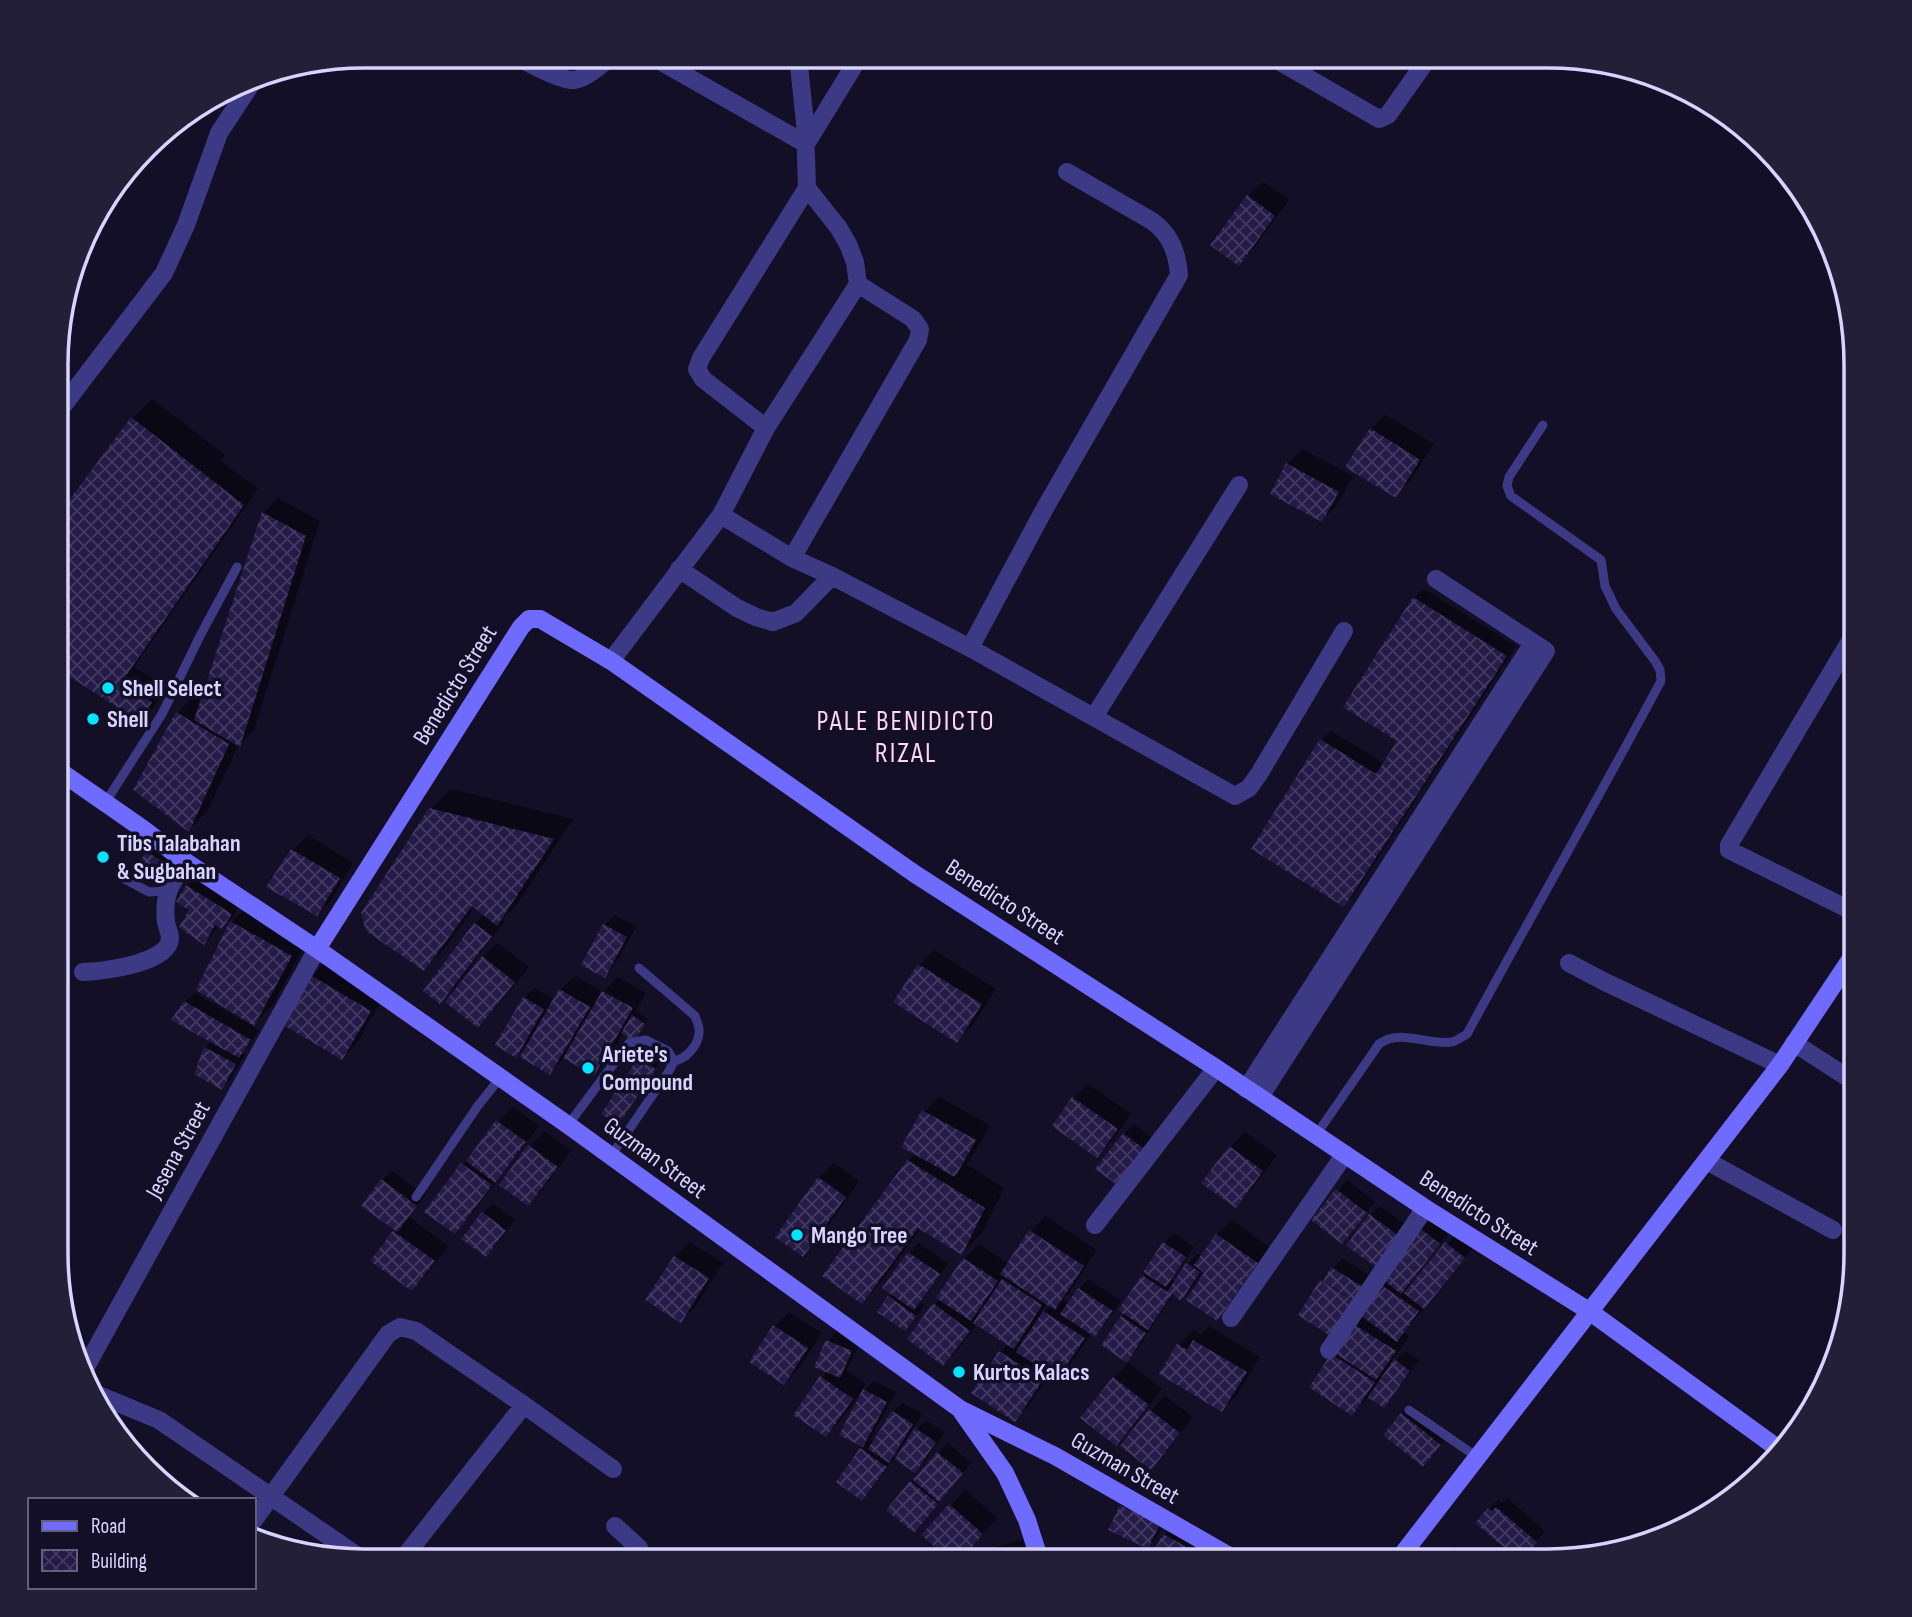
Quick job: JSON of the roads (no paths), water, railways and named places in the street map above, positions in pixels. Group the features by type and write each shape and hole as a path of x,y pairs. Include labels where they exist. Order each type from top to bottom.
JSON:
{"street":[{"path":"542,68 562,78 574,80 596,68"},
{"path":"672,68 806,144"},
{"path":"766,428 703,379 697,369 701,358 807,188 799,68"},
{"path":"806,144 853,68"},
{"path":"1293,68 1379,120 1388,115 1421,68"},
{"path":"68,398 164,273 186,225 219,133 245,94"},
{"path":"970,648 1045,508 1179,275 1174,248 1165,231 1067,172"},
{"path":"611,662 721,515 766,428 858,284 855,262 848,244 807,188"},
{"path":"792,558 918,340 920,328 913,319 858,284"},
{"path":"1094,717 1239,485"},
{"path":"721,515 792,558 970,648 1235,796 1249,789 1259,774 1344,631"},
{"path":"679,569 737,608 773,622 796,613 832,576"},
{"path":"1253,1093 1540,647 1436,579"},
{"name":"Benedicto Street","path":"317,949 521,627 529,619 540,619 611,662 915,873 1216,1068 1425,1208 1589,1311 1773,1445"},
{"path":"1844,651 1728,845 1729,850 1844,907"},
{"name":"Guzman Street","path":"68,777 186,862 317,949 568,1125 960,1409 1055,1456 1219,1549"},
{"path":"83,972 133,964 158,956 168,947 170,937 166,926 165,900 175,877 186,862"},
{"name":"Jesena Street","path":"89,1361 317,949"},
{"path":"1569,963 1780,1065"},
{"path":"1407,1549 1780,1065 1844,969"},
{"path":"1794,1043 1844,1075"},
{"path":"1095,1224 1216,1068"},
{"path":"1231,1318 1345,1154"},
{"path":"1707,1161 1833,1230"},
{"path":"1329,1350 1425,1208"},
{"path":"256,1517 388,1334 400,1326 416,1331 613,1469"},
{"path":"107,1398 159,1420 346,1548"},
{"path":"410,1549 524,1405"},
{"path":"960,1409 1005,1473 1027,1520 1036,1549"},
{"path":"615,1526 639,1549"}],"lane":[{"path":"1316,1135 1379,1044 1396,1037 1451,1042 1467,1034 1661,681 1660,670 1655,661 1616,609 1605,586 1601,561 1511,496 1507,486 1509,477 1543,425"},
{"path":"105,803 162,714 237,567"},
{"path":"123,877 149,892 168,891"},
{"path":"611,1156 674,1061 682,1059 691,1051 699,1035 695,1016 639,968"},
{"path":"568,1125 629,1043 646,1040 668,1051 674,1061"},
{"path":"416,1197 500,1078"},
{"path":"1409,1409 1478,1457"}],"place":[{"name":"Shell Select","path":"108,688"},
{"name":"Shell","path":"93,719"},
{"name":"Tibs Talabahan & Sugbahan","path":"103,857"},
{"name":"Ariete's Compound","path":"588,1068"},
{"name":"Mango Tree","path":"797,1235"},
{"name":"Kurtos Kalacs","path":"959,1372"}],"district":[{"name":"PALE BENIDICTO RIZAL","path":"906,737"}]}
